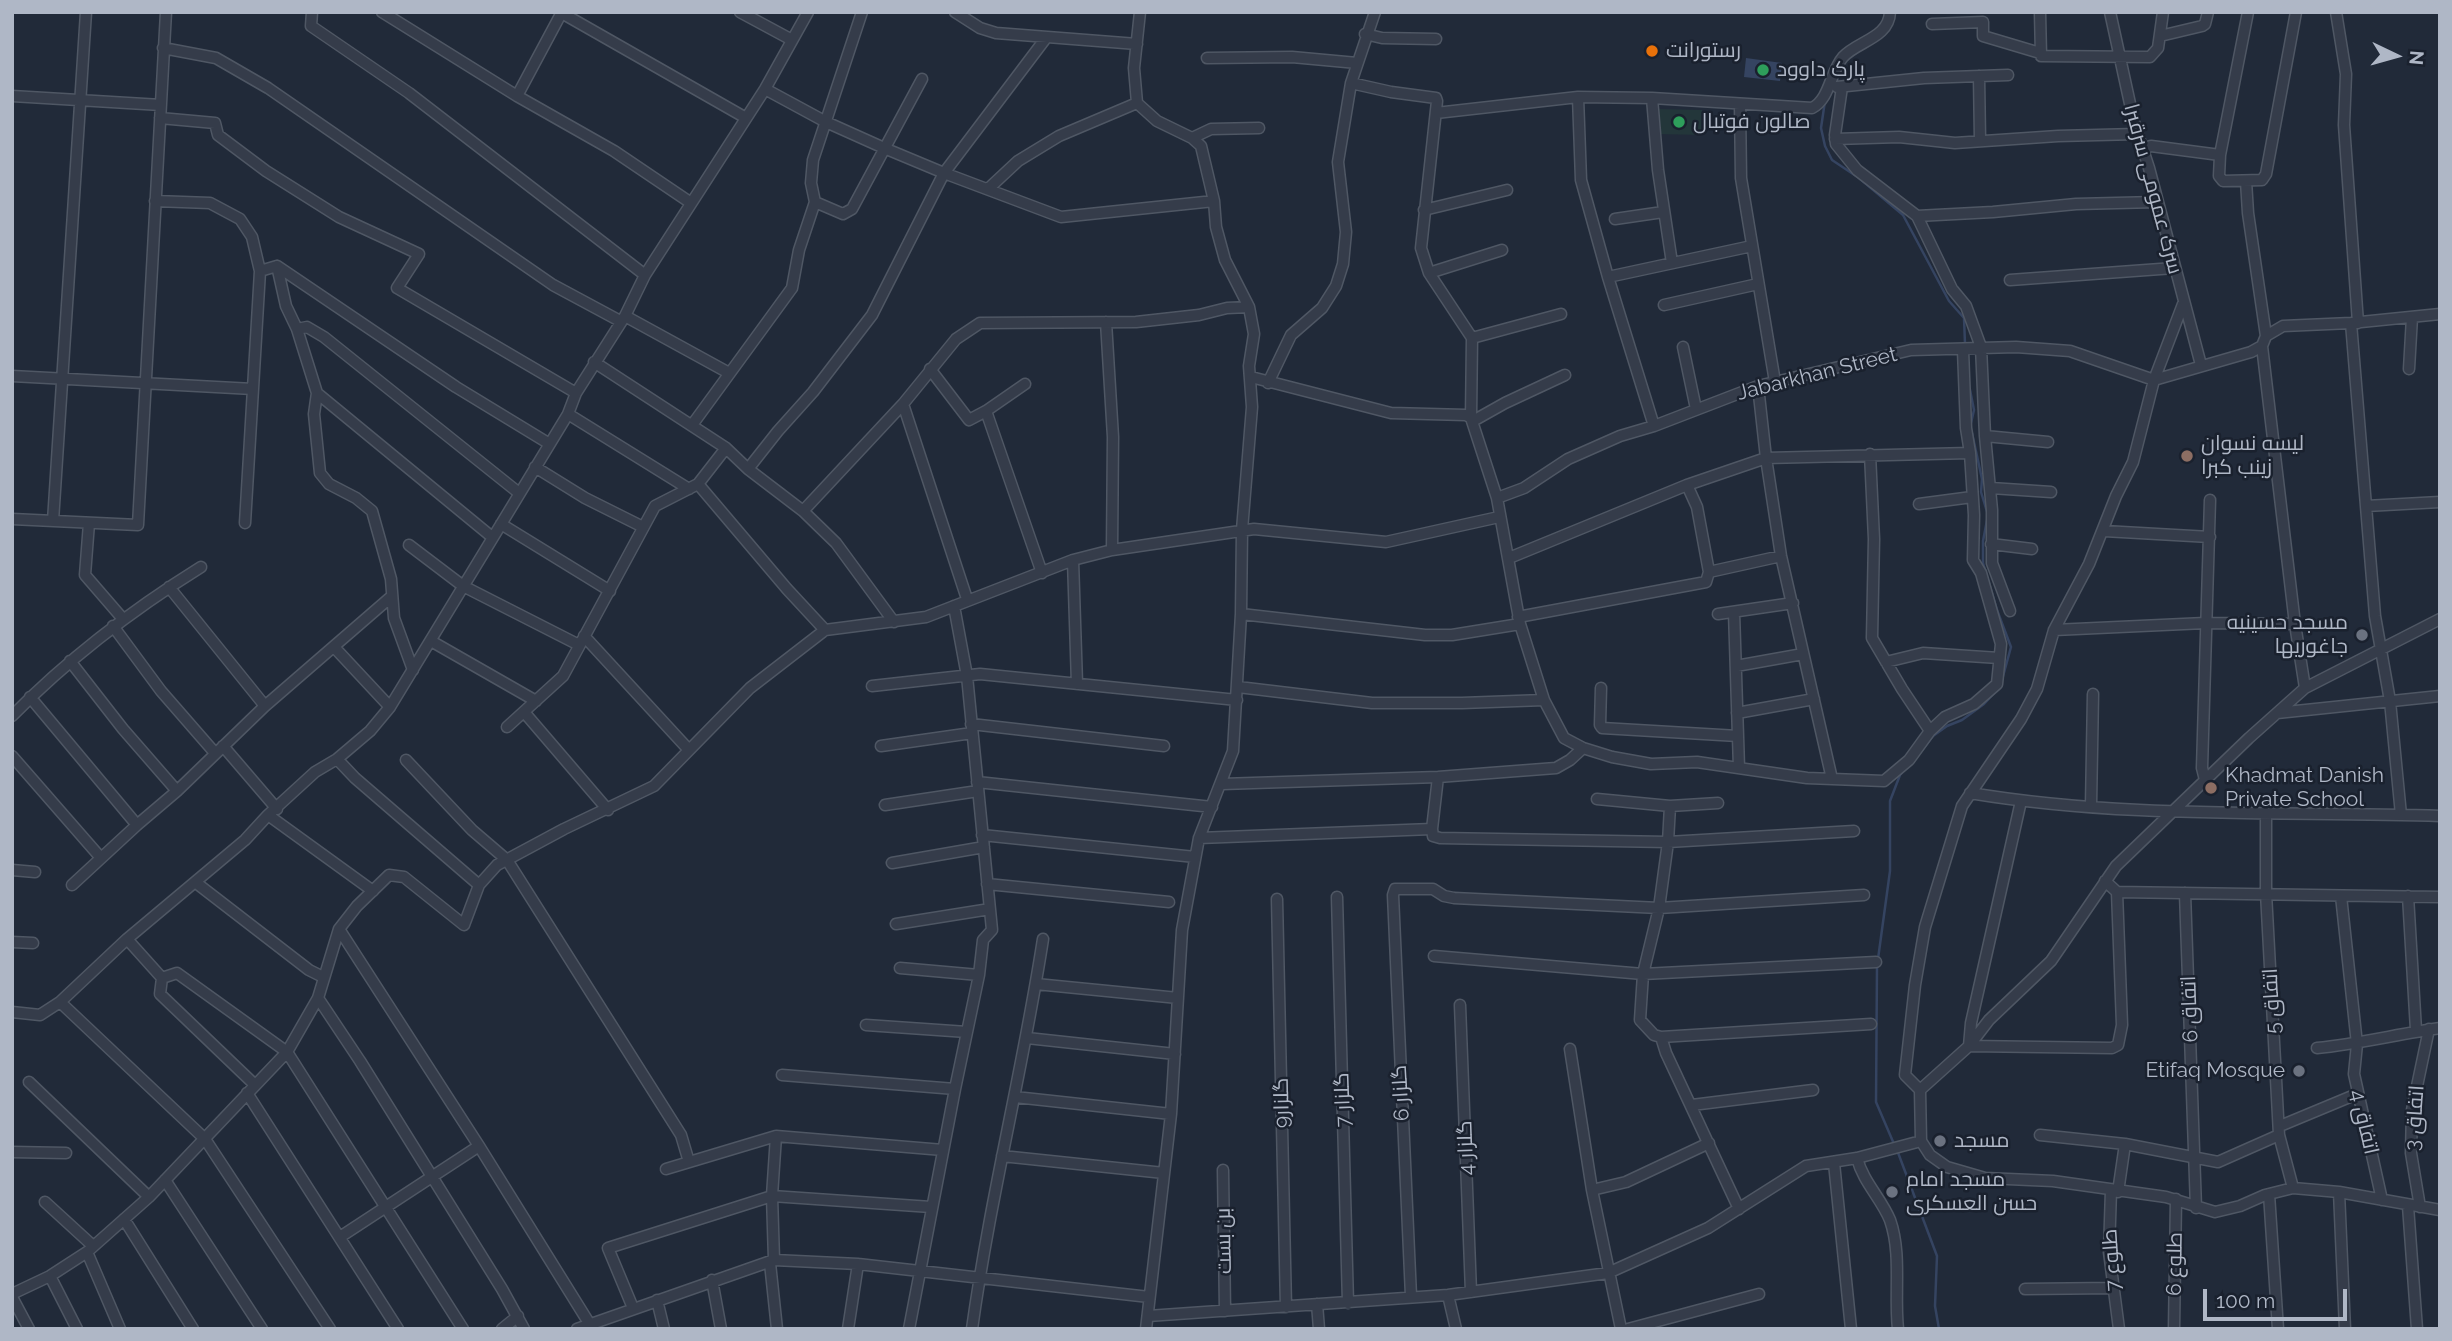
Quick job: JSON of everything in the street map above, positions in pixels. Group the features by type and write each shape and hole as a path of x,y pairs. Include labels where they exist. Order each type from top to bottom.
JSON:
{"street":[{"path":"53,521 86,12"},
{"path":"12,519 138,525 166,12"},
{"path":"312,12 311,26 440,116 645,275"},
{"path":"382,12 517,96 614,151 691,203"},
{"path":"517,96 561,12 746,118"},
{"path":"740,12 792,40"},
{"path":"12,1012 40,1014 60,1002 127,939 245,840 315,772 337,760 370,730 390,707 568,414 576,393 645,275 765,89 808,12"},
{"path":"692,425 792,288 799,250 816,202 811,183 813,160 862,12"},
{"path":"955,12 979,28 996,33 1137,44"},
{"path":"1140,12 1134,68 1137,103 1157,121 1192,138 1201,146 1225,260 1249,307 1254,334 1250,356 1252,407 1241,530 1241,614 1233,751 1199,838 1182,930 1171,1114 1146,1329"},
{"path":"1268,383 1292,335 1322,308 1336,286 1343,264 1346,232 1338,162 1351,83 1374,12"},
{"path":"1436,113 1578,97 1652,98 1812,108 1819,105 1838,63 1847,53 1873,38 1887,26 1890,12"},
{"path":"2040,12 2040,53"},
{"name":"سرک عمومی سرقبرا","path":"2110,12 2137,134 2201,365"},
{"path":"1932,24 1983,22 1983,36 2040,53 2044,57 2150,57 2158,48 2162,12"},
{"path":"2160,36 2202,26 2208,12"},
{"path":"2248,12 2220,155 2219,176 2223,181 2262,180 2266,174 2296,12"},
{"path":"2336,12 2346,74 2344,125 2366,506 2375,616 2390,701 2401,815"},
{"path":"1366,34 1408,39 1436,38"},
{"path":"748,469 813,392 872,314 944,173 1046,38"},
{"path":"163,48 216,58 268,88 553,285 729,373"},
{"path":"1207,58 1292,57 1357,63"},
{"path":"1827,89 1924,78 2008,75"},
{"path":"1979,76 1980,140"},
{"path":"816,202 843,214 852,209 922,79"},
{"path":"1351,83 1436,98 1421,248 1429,273 1472,338 1472,419 1497,498 1519,621 1544,701 1564,738 1583,748 1612,757 1651,764 1697,762 1783,776 1884,780 1909,760 1930,730 1945,717 1974,704 1997,684 2001,644 1981,573 1973,560 1963,350"},
{"path":"1842,87 1836,144 1857,170 1917,216 1952,289 1966,306 1981,347 1985,436 1991,488 1992,563 2010,611"},
{"path":"765,89 826,122 884,148 1062,217 1214,201"},
{"path":"12,96 161,105"},
{"path":"1578,97 1579,170 1608,277 1654,426"},
{"path":"1652,98 1663,212 1672,263"},
{"path":"988,190 1018,161 1059,136 1137,103"},
{"path":"1740,105 1741,178 1775,382"},
{"path":"160,118 215,123 218,135 265,171 339,217 419,254 397,288 576,393"},
{"path":"1192,138 1211,129 1259,128"},
{"path":"1835,139 1899,137 1955,143 2137,134"},
{"path":"2142,149 2151,146 2220,155"},
{"path":"2246,181 2295,624 2305,688"},
{"path":"1424,210 1507,190"},
{"path":"155,201 210,203 240,219 252,237 260,271 244,523"},
{"path":"1917,216 2076,204 2157,202"},
{"path":"1615,219 1663,212"},
{"path":"1608,277 1752,246"},
{"path":"1429,273 1502,250"},
{"path":"260,271 277,266"},
{"path":"277,266 286,306 297,329 317,393 314,414 320,473 328,484 356,498 372,511 391,579 394,618 413,670"},
{"path":"277,266 456,387 548,443"},
{"path":"2010,280 2174,268"},
{"path":"1664,304 1758,284"},
{"path":"2183,304 2154,380 2133,462 2116,496 2089,565 2054,630 2037,689 2021,719 1962,806 1925,927 1915,985 1905,1075 1920,1090 1921,1141 1930,1155 1947,1167 1985,1178 2053,1181 2176,1199 2196,1208 2215,1212 2293,1188 2339,1192 2440,1210"},
{"path":"803,511 903,404 956,339 980,323 1136,322 1249,307"},
{"path":"1472,338 1561,314"},
{"path":"2154,380 2251,352 2283,326 2355,323 2440,314"},
{"path":"2409,369 2412,317"},
{"path":"1105,321 1113,437 1112,550"},
{"path":"297,329 307,327 324,337 519,493"},
{"path":"1683,347 1696,409"},
{"name":"Jabarkhan Street","path":"1497,498 1524,488 1579,454 1620,436 1654,426 1758,386 1910,350 1963,350 1981,347 2070,351 2154,380"},
{"path":"594,362 726,448 748,469 803,511 836,543 894,622"},
{"path":"930,369 969,420 1025,384"},
{"path":"1472,419 1565,375"},
{"path":"12,376 253,389"},
{"path":"1251,377 1391,414 1466,415 1472,419"},
{"path":"1758,386 1781,556 1832,779"},
{"path":"317,393 492,537"},
{"path":"903,404 967,599"},
{"path":"986,411 1042,573"},
{"path":"568,414 694,487 825,630"},
{"path":"1985,436 2048,442"},
{"path":"507,727 563,676 655,506 694,487 726,448"},
{"path":"1508,558 1687,485 1766,458 1970,453"},
{"path":"1870,454 1874,539 1872,638 1930,730"},
{"path":"535,467 586,498 643,527"},
{"path":"1241,614 1425,635 1452,635 1706,582 1709,572 1697,507 1687,485"},
{"path":"1991,488 2051,492"},
{"path":"1919,504 1972,497"},
{"path":"2204,780 2205,623 2210,500"},
{"path":"2366,506 2440,502"},
{"path":"29,1329 12,1296 50,1276 89,1249 149,1197 287,1052 318,998 339,929 357,906 389,875 404,877 464,925 479,885 497,865 654,786 750,688 825,630 926,617 1073,560 1112,550 1254,529 1385,541 1499,517"},
{"path":"89,523 85,575 123,619"},
{"path":"501,524 610,591"},
{"path":"2104,531 2210,537"},
{"path":"1992,544 2032,549"},
{"path":"409,545 463,586 581,640 689,750"},
{"path":"1709,572 1781,556"},
{"path":"1073,560 1077,684"},
{"path":"12,716 70,661 113,626 201,568"},
{"path":"169,587 265,706"},
{"path":"72,885 177,791 265,706 392,596"},
{"path":"1718,614 1793,603"},
{"path":"909,1329 979,975 983,940 992,930 967,676 954,606"},
{"path":"1734,612 1739,768"},
{"path":"1920,1090 1969,1046 1989,1020 2051,961 2116,866 2277,713 2305,688 2440,619"},
{"path":"2054,630 2205,623 2295,624"},
{"path":"113,626 161,691 219,750 272,812 373,891"},
{"path":"431,641 536,701"},
{"path":"334,647 390,707"},
{"path":"1886,662 1923,653 1999,658"},
{"path":"1736,666 1803,654"},
{"path":"70,661 123,729 177,791"},
{"path":"872,685 980,674 1237,700"},
{"path":"1238,687 1372,703 1544,701"},
{"path":"1601,688 1602,728 1738,736"},
{"path":"2091,806 2093,694"},
{"path":"2277,713 2440,696"},
{"path":"30,698 137,825"},
{"path":"1737,713 1814,699"},
{"path":"524,712 608,810"},
{"path":"881,746 972,728 1164,746"},
{"path":"1222,784 1438,777 1556,768 1583,748"},
{"path":"12,756 101,858"},
{"path":"337,760 479,885"},
{"path":"407,760 472,830 507,860 681,1135 689,1162"},
{"path":"1438,777 1432,830 1433,836 1440,838 1668,842 1854,831"},
{"path":"885,805 978,786 1212,807"},
{"path":"1970,793 2021,802 2173,811 2440,816"},
{"path":"1597,799 1670,806 1718,803"},
{"path":"1969,1046 1971,1023 2021,802"},
{"path":"1670,806 1659,908 1643,974 1640,1020 1654,1035 1661,1037 1871,1024"},
{"name":"اتفاق 5","path":"2266,813 2266,894 2279,1130 2293,1188"},
{"path":"1199,838 1432,830"},
{"path":"982,835 1195,857"},
{"path":"892,863 984,848"},
{"path":"12,870 35,872"},
{"path":"1969,1046 2112,1048 2118,1045 2122,1025 2116,892 2105,881"},
{"path":"195,883 309,971 323,977"},
{"path":"988,884 1169,902"},
{"name":"گلزار 6","path":"1411,1297 1395,956 1395,889 1433,889 1444,896 1454,898 1659,908"},
{"path":"2116,892 2440,897"},
{"name":"اتفاق 6","path":"2185,893 2196,1208"},
{"path":"1659,908 1864,895"},
{"name":"اتفاق 4","path":"2341,895 2357,1044 2354,1074 2382,1200"},
{"path":"2408,896 2416,1030"},
{"name":"گلزار 7","path":"1337,897 1348,1303"},
{"name":"گلزار9","path":"1277,899 1286,1307"},
{"path":"896,924 990,909"},
{"path":"339,929 589,1323"},
{"path":"127,939 162,978 160,994 255,1085"},
{"path":"972,1329 1043,939"},
{"path":"12,942 33,943"},
{"path":"1434,956 1643,974 1876,962"},
{"path":"900,968 979,975"},
{"path":"162,978 177,973 287,1052 463,1329"},
{"path":"1036,984 1178,998"},
{"path":"318,998 433,1177 524,1329"},
{"path":"60,1002 205,1139 330,1329"},
{"name":"گلزار 4","path":"1460,1005 1471,1292"},
{"path":"866,1025 967,1032"},
{"path":"2317,1048 2357,1044 2434,1028"},
{"name":"اتفاق 3","path":"2420,1207 2411,1153 2412,1110 2434,1028"},
{"path":"1661,1037 1739,1209"},
{"path":"1027,1038 1175,1054"},
{"path":"1570,1049 1592,1190 1621,1329"},
{"path":"782,1075 955,1089"},
{"path":"29,1082 149,1197"},
{"path":"1692,1105 1813,1090"},
{"path":"247,1093 398,1329"},
{"path":"2040,1135 2124,1144 2218,1162 2357,1094"},
{"path":"1015,1097 1171,1114"},
{"path":"776,1136 772,1262 777,1329"},
{"path":"666,1168 776,1136 943,1150"},
{"path":"1148,1316 1448,1295 1608,1273 1707,1227 1806,1166 1857,1158 1890,1147 1921,1141"},
{"path":"1592,1190 1626,1182 1709,1143"},
{"name":"طلوع 7","path":"2119,1329 2109,1252 2115,1191 2124,1144"},
{"path":"340,1237 479,1146"},
{"path":"12,1152 66,1153"},
{"path":"1002,1156 1164,1173"},
{"path":"1857,1158 1861,1174 1889,1220 1895,1256 1898,1329"},
{"path":"1834,1163 1851,1329"},
{"name":"بن بست","path":"1223,1170 1225,1311"},
{"path":"165,1181 262,1329"},
{"path":"2339,1192 2346,1329"},
{"path":"2269,1194 2278,1329"},
{"path":"633,1308 608,1248 772,1196 932,1207"},
{"name":"طلوع 6","path":"2174,1329 2176,1199"},
{"path":"45,1202 89,1249 120,1329"},
{"path":"2408,1206 2417,1329"},
{"path":"124,1219 193,1329"},
{"path":"577,1329 712,1280 772,1262 858,1264 1149,1297"},
{"path":"848,1329 858,1264"},
{"path":"50,1276 77,1329"},
{"path":"712,1280 721,1329"},
{"path":"2025,1289 2113,1288"},
{"path":"1628,1329 1759,1294"},
{"path":"1448,1295 1456,1329"},
{"path":"657,1300 664,1329"},
{"path":"1317,1304 1319,1329"},
{"path":"502,1329 518,1316"},
{"path":"607,1317 611,1329"}],"green space":[{"name":"صالون فوتبال","path":"1656,109 1702,110 1702,135 1655,134"}],"water":[{"name":"پارک داوود","path":"1746,58 1782,63 1780,81 1744,77"}],"waterway":[{"path":"1825,101 1821,128 1832,160 1859,178 1903,215 1949,301 1964,318 1965,344"},
{"path":"1969,385 1974,410 1971,423"},
{"path":"1972,433 1982,479 1981,492 1988,515 1983,541 1983,563 2011,647 2002,680"},
{"path":"1920,753 1933,736 1962,720 1984,704 1998,689"},
{"path":"1878,959 1890,871 1890,801 1900,775 1906,768"},
{"path":"1877,966 1876,1102 1894,1144"},
{"path":"1897,1150 1937,1256 1935,1306 1939,1329"}],"place":[{"name":"رستورانت","path":"1652,51"},
{"name":"پارک داوود","path":"1763,70"},
{"name":"صالون فوتبال","path":"1679,122"},
{"name":"لیسه نسوان زینب کبرا","path":"2187,456"},
{"name":"مسجد حسینیه جاغوریها","path":"2362,635"},
{"name":"Khadmat Danish Private School","path":"2211,788"},
{"name":"Etifaq Mosque","path":"2299,1071"},
{"name":"مسجد","path":"1940,1141"},
{"name":"مسجد امام حسن العسکری","path":"1892,1192"}]}
